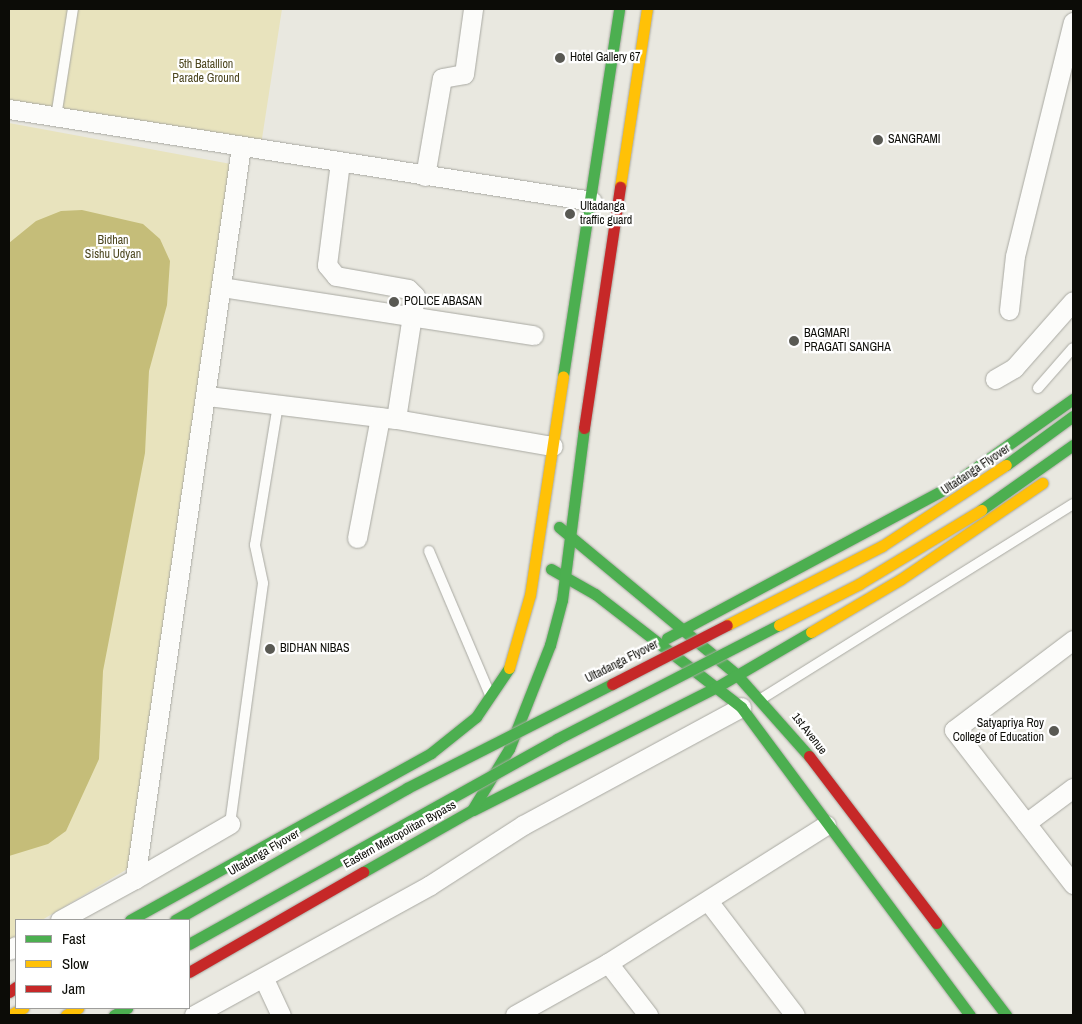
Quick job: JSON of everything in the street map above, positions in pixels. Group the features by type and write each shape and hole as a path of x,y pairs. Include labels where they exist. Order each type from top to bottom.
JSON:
{"main road":[{"path":"132,919 431,753 456,736 492,700 519,645 542,519 592,201 619,9"},
{"name":"Eastern Metropolitan Bypass","path":"190,971 472,810 509,749 550,645 564,575 647,9"},
{"path":"659,642 950,486 1073,399"},
{"name":"Ultadanga Flyover","path":"176,919 407,788 882,546 963,496 1073,416"},
{"path":"190,943 557,739 874,576 967,520 1073,446"},
{"path":"472,810 715,688 901,579 1073,461"},
{"name":"1st Avenue","path":"542,519 571,534 681,630 737,675 761,699 1006,1015"},
{"path":"534,561 564,575 659,642 740,707 826,825 970,1015"},
{"path":"10,1015 21,1009"},
{"path":"114,1015 125,1009"}],"street":[{"path":"425,176 442,78 464,74 473,9"},
{"path":"1009,310 1015,256 1073,22"},
{"path":"9,109 592,201"},
{"path":"135,879 208,396 241,146"},
{"path":"340,162 327,264 336,276 408,289 415,296 415,317 357,538"},
{"path":"222,286 533,335"},
{"path":"995,379 1014,368 1073,301"},
{"path":"208,396 388,418 553,446"},
{"path":"1073,640 954,730 1073,884"},
{"path":"194,1015 264,979 430,886 523,825 740,707"},
{"path":"1026,823 1073,788"},
{"path":"62,919 230,824"},
{"path":"515,1015 608,963 826,825"},
{"path":"708,901 795,1015"},
{"path":"608,963 648,1015"},
{"path":"264,979 281,1015"}],"lane":[{"path":"56,117 73,9"},
{"path":"1038,388 1073,348"},
{"path":"230,824 263,583 255,545 278,404"},
{"path":"761,699 1073,504"},
{"path":"429,551 492,700"}],"green space":[{"name":"5th Batallion Parade Ground","path":"9,9 282,9 261,145 9,101"},
{"name":"Bidhan Sishu Udyan","path":"9,123 231,164 129,868 44,919 15,919 15,937 9,940"}],"shaded area":[{"path":"82,210 143,224 160,239 170,261 167,305 149,371 145,453 103,671 99,759 66,831 48,844 9,856 9,243 36,221 61,211"}],"traffic: fast":[{"path":"563,376 619,9"},
{"path":"667,638 950,486 1073,399"},
{"path":"1006,465 1073,416"},
{"path":"363,872 472,810 509,749 550,645 562,600 584,428"},
{"path":"981,510 1073,445"},
{"path":"559,527 737,675 809,756"},
{"path":"551,569 595,594 741,707 970,1015"},
{"path":"190,943 557,739 779,625"},
{"path":"473,810 715,688 811,632"},
{"path":"132,919 431,753 476,717 509,668"},
{"path":"177,919 407,788 612,684"},
{"path":"936,923 1006,1015"},
{"path":"114,1015 125,1009"}],"traffic: slow":[{"path":"620,187 647,9"},
{"path":"509,668 530,595 563,376"},
{"path":"727,625 882,546 1006,465"},
{"path":"811,632 901,579 1042,483"},
{"path":"779,625 859,584 981,510"},
{"path":"10,1015 21,1009"},
{"path":"66,1015 76,1009"}],"traffic: jam":[{"path":"584,428 620,187"},
{"path":"612,684 727,625"},
{"path":"809,756 936,923"},
{"path":"190,971 363,872"},
{"path":"9,992 15,988"}],"place":[{"name":"Hotel Gallery 67","path":"560,58"},
{"name":"SANGRAMI","path":"878,140"},
{"name":"Ultadanga traffic guard","path":"570,214"},
{"name":"POLICE ABASAN","path":"394,302"},
{"name":"BAGMARI PRAGATI SANGHA","path":"794,341"},
{"name":"BIDHAN NIBAS","path":"270,649"},
{"name":"Satyapriya Roy College of Education","path":"1054,731"}]}
